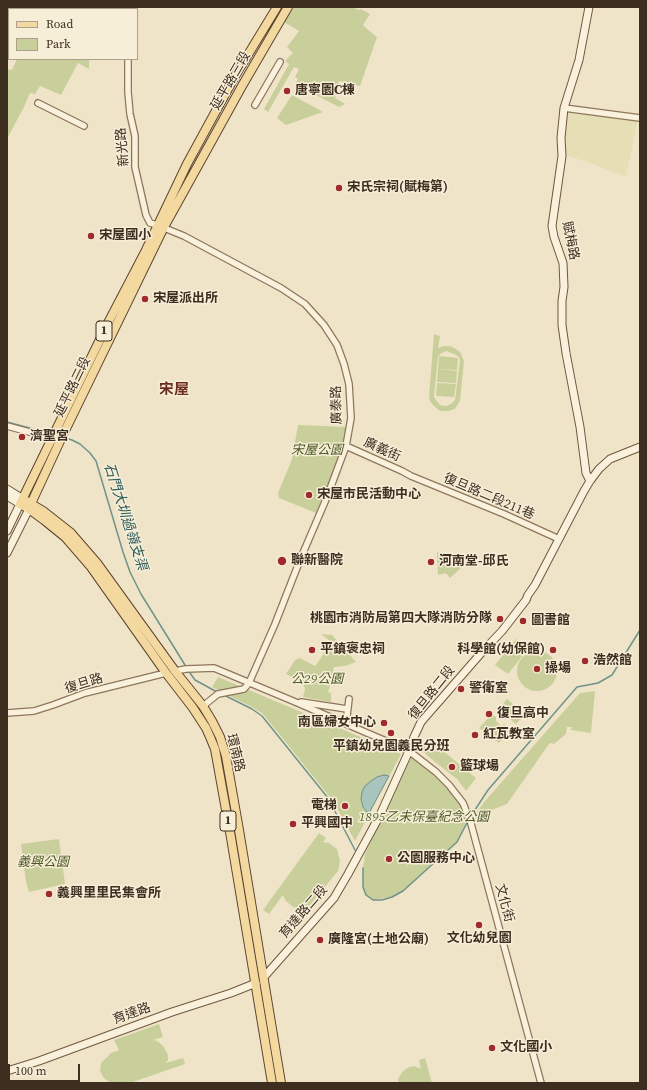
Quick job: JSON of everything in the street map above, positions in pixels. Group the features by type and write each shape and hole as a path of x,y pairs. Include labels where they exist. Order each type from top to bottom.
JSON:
{"main road":[{"name":"延平路三段","path":"188,164 235,76 277,7"},
{"name":"延平路三段","path":"196,168 288,7"},
{"name":"延平路二段","path":"30,506 188,164"},
{"name":"延平路二段","path":"22,502 109,321 146,250 196,168"},
{"name":"環南路","path":"22,502 42,511 71,533 97,563 175,671 203,706 220,736 226,756 281,1083"},
{"name":"環南路","path":"30,506 65,537 91,567 166,673 193,708 210,737 215,749 230,832 272,1083"},
{"path":"230,832 239,830"}],"street":[{"name":"賦梅路","path":"589,7 579,60 564,108 561,138 562,156 552,226 554,237 564,263 562,325 580,427 586,473 590,481"},
{"name":"新光路","path":"128,60 128,92 130,114 135,136 135,167 146,215 150,223 160,226"},
{"path":"255,105 280,62"},
{"path":"38,103 84,126"},
{"path":"564,108 640,117"},
{"name":"廣泰路","path":"160,226 184,236 281,288 304,304 324,325 337,345 349,384 351,418 346,446 327,497 249,683"},
{"path":"7,426 60,441"},
{"name":"廣義街","path":"346,446 410,475"},
{"name":"復旦路二段","path":"409,751 421,722 502,631 526,600 584,491 599,469 610,459 640,447"},
{"name":"復旦路二段211巷","path":"410,475 504,514 559,539"},
{"path":"7,489 22,502"},
{"path":"7,496 22,502"},
{"name":"延平路二段","path":"7,531 22,502"},
{"name":"延平路二段","path":"7,553 30,506"},
{"path":"166,673 186,669 214,668 409,751"},
{"name":"復旦路","path":"7,713 34,711 85,693 166,673"},
{"path":"203,706 218,694 244,689 249,683"},
{"path":"346,724 349,699"},
{"path":"293,701 348,709"},
{"name":"文化街","path":"409,751 436,772 449,785 463,803 470,819 541,1083"},
{"name":"育達路二段","path":"264,977 334,898 380,815 409,751"},
{"name":"育達路","path":"7,1071 39,1061 256,983 264,977"}],"shaded area":[{"path":"567,113 638,119 626,176 565,155 564,139"}],"green space":[{"path":"294,7 355,7 356,9 361,9 370,14 363,25 377,37 360,86 339,81 335,98 345,104 339,107 295,84 298,79 295,77 299,69 294,67 268,112 264,109 289,64 285,61 293,53 287,47 299,31 284,22"},
{"path":"17,60 89,60 89,69 78,63 61,95 40,86 35,94 30,93 7,139 7,69 12,70"},
{"path":"292,95 323,112 286,125 277,118"},
{"path":"434,334 440,336 438,348 450,346 456,349 460,352 464,361 460,401 455,409 440,411 430,401 429,396","holes":["446,351 459,357 460,361 455,400 446,406 440,405 434,396 438,357"]},
{"path":"439,356 458,358 457,370 438,369"},
{"path":"438,369 457,371 456,383 437,382"},
{"path":"437,383 456,384 454,397 436,396"},
{"name":"宋屋公園","path":"298,425 346,427 338,461 316,513 279,498 278,493 292,459"},
{"path":"437,552 463,562 463,566 450,578 446,573 438,575"},
{"name":"公29公園","path":"321,634 332,635 356,662 345,666 334,667 328,692 331,693 331,702 303,697 305,689 303,683 286,674 295,660 300,658 315,666 330,641"},
{"path":"516,639 528,649 508,674 495,665"},
{"name":"操場","path":"533,651 541,651 548,654 554,660 557,671 554,682 548,688 541,691 533,691 526,688 520,682 517,675 517,667 520,660 526,654"},
{"name":"1895乙未保臺紀念公園","path":"218,677 401,754 355,841 333,801 263,714 212,687"},
{"path":"595,691 591,733 571,730 572,727 567,727 566,734 554,744 549,744 507,804 486,812 474,822 472,818 485,801 580,693"},
{"path":"507,699 525,714 516,724 509,718 510,715 505,711 503,713 498,710"},
{"path":"492,714 496,717 496,721 501,726 504,724 510,729 499,743 479,728"},
{"name":"籃球場","path":"427,739 476,778 466,791 457,779 420,749"},
{"name":"1895乙未保臺紀念公園","path":"409,755 438,774 463,803 467,821 457,842 403,891 392,897 373,900 366,895 363,887 365,854"},
{"path":"319,833 326,838 323,842 329,843 337,849 340,861 338,871 306,908 293,907 285,900 283,895 269,914 263,910"},
{"name":"義興公園","path":"59,839 65,884 29,892 26,882 21,844"},
{"path":"159,1024 163,1037 153,1040 157,1041 165,1049 168,1055 168,1060 166,1063 183,1058 185,1064 130,1083 110,1083 104,1078 100,1071 101,1063 111,1053 119,1050 114,1040"},
{"path":"425,1058 432,1083 399,1083 398,1079 403,1071 414,1066 421,1069 419,1060"}],"water":[{"path":"384,775 389,776 369,813 363,807 361,799 362,792 365,786 371,781"}],"waterway":[{"name":"石門大圳過嶺支渠","path":"7,422 52,434"},
{"name":"石門大圳過嶺支渠","path":"65,438 80,444 96,461 130,572 141,594 185,665"},
{"name":"石門大圳過嶺支渠","path":"471,816 488,790 577,687 598,683 612,675 640,630"},
{"name":"石門大圳過嶺支渠","path":"190,673 195,680 217,692"},
{"name":"石門大圳過嶺支渠","path":"224,695 252,709 262,716 328,798 355,850"},
{"name":"石門大圳過嶺支渠","path":"363,868 363,887 366,895 373,900 382,900 392,897 403,891 457,842 468,821"}],"place":[{"name":"唐寧園C棟","path":"287,91"},
{"name":"宋氏宗祠(賦梅第)","path":"339,188"},
{"name":"宋屋國小","path":"91,236"},
{"name":"宋屋派出所","path":"145,299"},
{"name":"濟聖宮","path":"22,437"},
{"name":"宋屋市民活動中心","path":"309,495"},
{"name":"聯新醫院","path":"282,561"},
{"name":"河南堂-邱氏","path":"431,562"},
{"name":"桃園市消防局第四大隊消防分隊","path":"500,619"},
{"name":"圖書館","path":"523,621"},
{"name":"平鎮褒忠祠","path":"312,650"},
{"name":"科學館(幼保館)","path":"553,650"},
{"name":"浩然館","path":"585,661"},
{"name":"操場","path":"537,669"},
{"name":"警衛室","path":"461,689"},
{"name":"復旦高中","path":"489,714"},
{"name":"南區婦女中心","path":"384,723"},
{"name":"平鎮幼兒園義民分班","path":"391,733"},
{"name":"紅瓦教室","path":"475,735"},
{"name":"籃球場","path":"452,767"},
{"name":"電梯","path":"345,806"},
{"name":"平興國中","path":"293,824"},
{"name":"公園服務中心","path":"389,859"},
{"name":"義興里里民集會所","path":"49,894"},
{"name":"文化幼兒園","path":"479,925"},
{"name":"廣隆宮(土地公廟)","path":"320,940"},
{"name":"文化國小","path":"492,1048"}],"district":[{"name":"宋屋","path":"174,390"}]}
